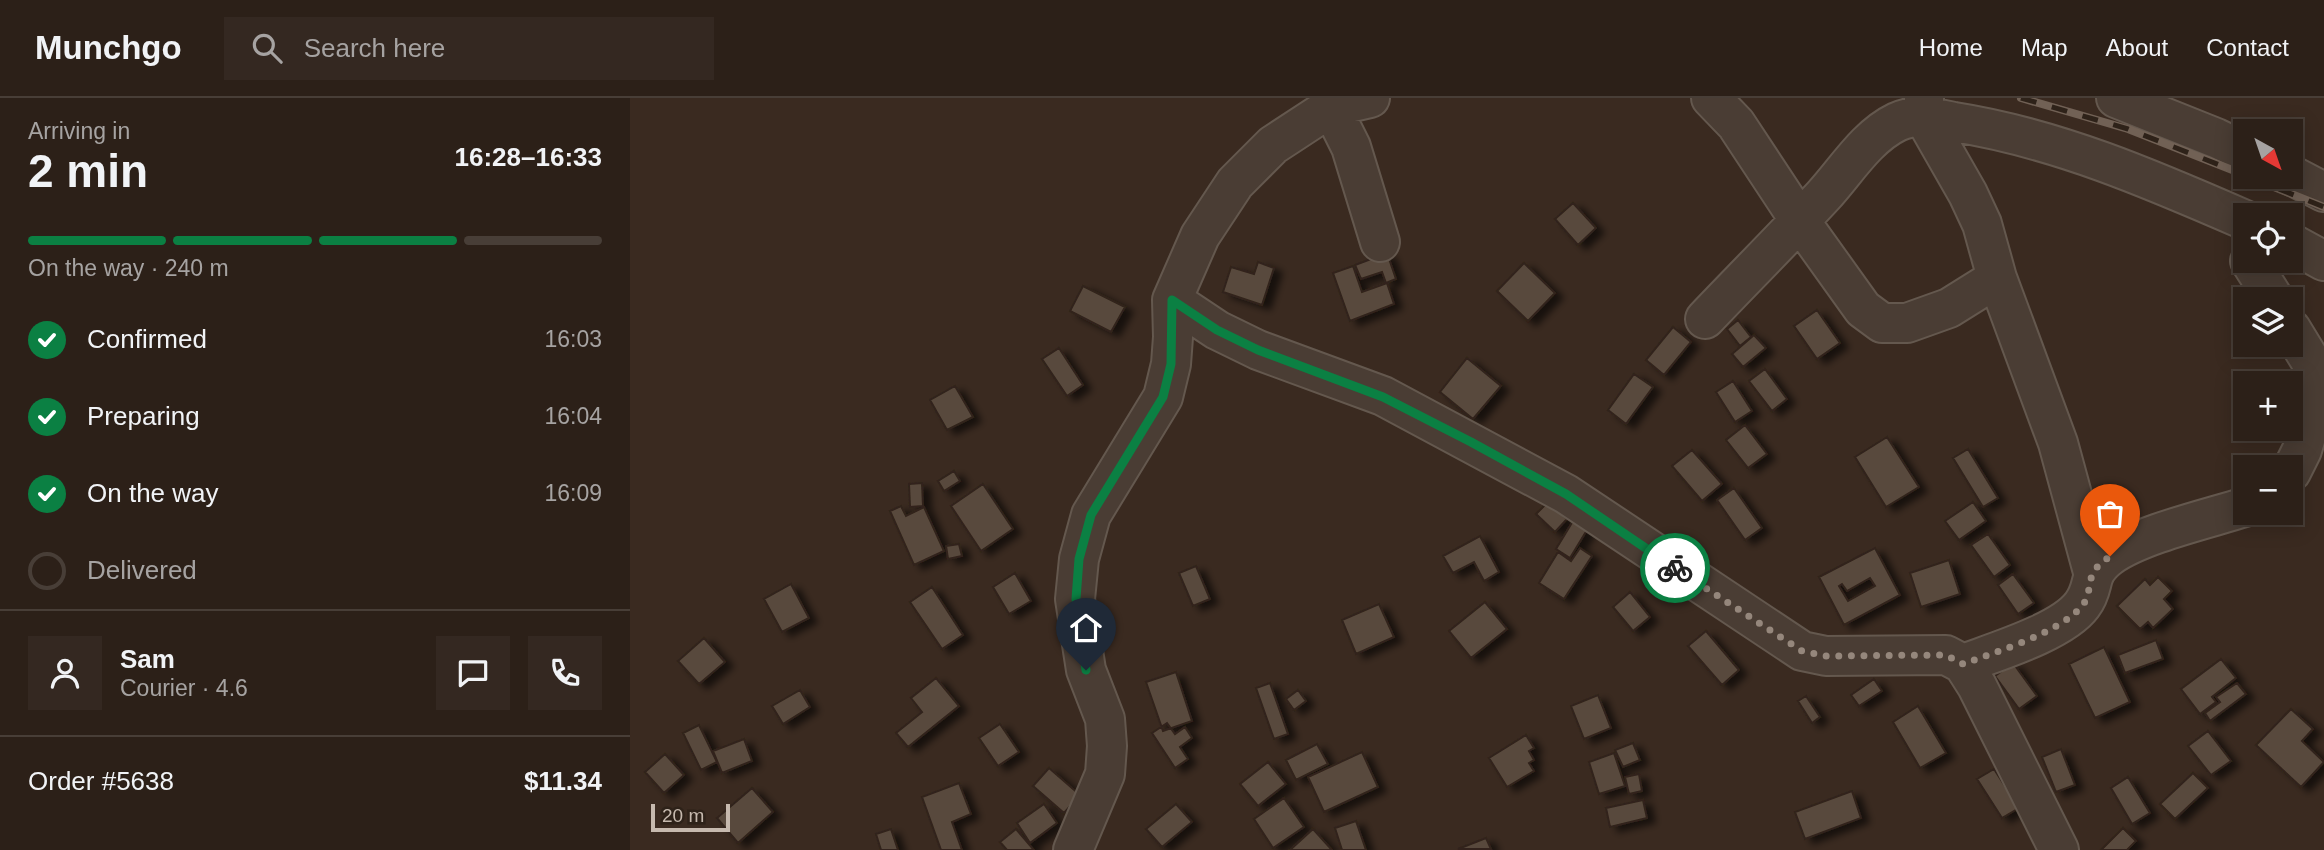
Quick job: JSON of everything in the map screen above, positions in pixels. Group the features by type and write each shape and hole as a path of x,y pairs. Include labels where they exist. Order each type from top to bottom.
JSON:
{"street":[{"path":"1073,850 1105,774 1107,746 1105,719 1086,670 1076,599 1079,559 1091,515 1163,397 1171,364 1172,300 1200,236 1235,183 1273,145 1331,107 1370,98"},
{"path":"1711,98 1736,124 1800,221 1863,309 1881,323 1907,323 1949,308 1997,278"},
{"path":"2116,98 2233,146"},
{"path":"1331,107 1350,147 1380,242"},
{"path":"1705,319 1800,221 1870,141 1884,129 1924,107"},
{"path":"1924,107 2054,144 2229,213"},
{"path":"1924,107 1977,214 1997,278 2058,443 2093,572 2090,594 2081,608 2054,626 2020,643 1963,664"},
{"path":"2303,181 2324,192"},
{"path":"2303,250 2324,261"},
{"path":"1172,300 1217,330 1258,350 1383,397 1566,494 1802,651 1826,656 1946,655 1963,664 1977,686 2059,850"},
{"path":"2300,455 2323,380 2303,348"},
{"path":"2303,469 2324,463"},
{"path":"2093,572 2110,556 2140,541 2233,511"}],"building":[{"path":"1573,203 1596,228 1578,245 1555,219"},
{"path":"1387,253 1396,279 1386,283 1382,272 1361,279 1355,265"},
{"path":"1258,262 1274,268 1262,305 1223,292 1231,267 1254,274"},
{"path":"1524,263 1555,293 1528,321 1497,291"},
{"path":"1353,266 1362,292 1387,283 1394,304 1350,321 1333,273"},
{"path":"1083,286 1125,307 1111,332 1070,311"},
{"path":"1817,310 1840,343 1817,359 1794,326"},
{"path":"1738,320 1751,337 1740,346 1727,329"},
{"path":"1673,327 1691,342 1664,375 1646,360"},
{"path":"1754,335 1766,348 1743,367 1732,354"},
{"path":"1059,348 1083,385 1067,396 1042,359"},
{"path":"1467,358 1501,386 1473,419 1440,392"},
{"path":"1765,369 1787,399 1772,411 1749,381"},
{"path":"1634,374 1653,387 1626,424 1608,410"},
{"path":"1733,381 1752,411 1735,422 1716,392"},
{"path":"955,386 973,417 947,430 930,400"},
{"path":"1745,425 1767,454 1748,468 1726,440"},
{"path":"1887,437 1919,487 1886,507 1855,457"},
{"path":"1968,449 1998,498 1983,507 1953,458"},
{"path":"1692,450 1722,484 1702,501 1672,466"},
{"path":"954,471 960,481 944,491 938,481"},
{"path":"922,483 923,506 910,507 909,484"},
{"path":"983,484 1013,529 981,551 951,506"},
{"path":"1734,488 1762,528 1745,540 1717,500"},
{"path":"1548,502 1567,519 1555,532 1536,514"},
{"path":"1973,502 1986,521 1959,540 1945,521"},
{"path":"901,506 906,516 924,507 944,551 914,565 890,511"},
{"path":"1573,521 1587,530 1570,558 1556,549"},
{"path":"1988,534 2010,565 1994,577 1971,545"},
{"path":"1480,536 1499,572 1484,581 1474,562 1453,573 1443,556"},
{"path":"959,544 962,556 948,559 946,546"},
{"path":"1580,548 1592,556 1564,599 1539,583 1558,552 1571,561"},
{"path":"1875,548 1900,595 1844,625 1819,577","holes":["1870,578 1875,586 1848,601 1839,586 1842,584 1847,591"]},
{"path":"1949,560 1960,594 1921,607 1910,573"},
{"path":"1196,566 1210,599 1193,606 1179,573"},
{"path":"1015,573 1031,601 1009,614 993,587"},
{"path":"2013,574 2034,603 2018,614 1998,585"},
{"path":"2158,577 2172,591 2164,599 2173,609 2153,628 2148,622 2140,629 2117,606 2145,579 2150,585"},
{"path":"791,584 809,618 782,632 764,599"},
{"path":"932,587 963,635 942,649 910,602"},
{"path":"1630,592 1650,617 1633,631 1613,607"},
{"path":"1485,602 1507,629 1471,658 1449,631"},
{"path":"1379,604 1394,637 1356,654 1342,620"},
{"path":"1706,631 1739,670 1722,685 1688,646"},
{"path":"704,638 725,662 699,684 678,661"},
{"path":"2156,640 2163,659 2125,673 2118,655"},
{"path":"2104,647 2130,702 2095,718 2069,664"},
{"path":"2221,659 2236,678 2212,697 2216,702 2200,714 2181,689"},
{"path":"2013,663 2037,696 2019,709 1995,676"},
{"path":"1176,672 1192,721 1163,731 1146,682"},
{"path":"936,678 959,706 908,747 896,733 922,712 911,698"},
{"path":"1874,679 1882,691 1859,706 1851,695"},
{"path":"1270,683 1288,734 1274,739 1256,688"},
{"path":"2237,683 2246,694 2210,721 2205,713 2220,702 2216,697"},
{"path":"800,690 810,707 783,724 772,706"},
{"path":"1298,690 1306,701 1294,710 1286,699"},
{"path":"1598,695 1611,728 1584,739 1571,706"},
{"path":"1806,696 1820,717 1812,723 1798,701"},
{"path":"1918,706 1946,753 1920,768 1893,722"},
{"path":"2291,709 2313,729 2302,741 2324,762 2301,787 2256,745"},
{"path":"1167,723 1175,734 1185,727 1192,738 1180,747 1188,759 1175,768 1152,733"},
{"path":"1000,724 1019,752 998,766 979,738"},
{"path":"699,725 717,762 701,770 683,733"},
{"path":"2208,731 2231,761 2211,775 2188,746"},
{"path":"1526,735 1534,748 1529,751 1534,760 1529,763 1534,771 1507,787 1489,758"},
{"path":"744,739 752,761 722,773 713,751"},
{"path":"1633,743 1640,760 1623,767 1615,750"},
{"path":"1317,744 1328,764 1296,780 1286,760"},
{"path":"2061,749 2075,785 2056,792 2042,757"},
{"path":"1362,752 1378,787 1324,812 1308,777"},
{"path":"1614,753 1625,786 1599,794 1589,762"},
{"path":"665,754 684,775 664,793 645,772"},
{"path":"1268,762 1286,784 1258,806 1240,784"},
{"path":"1049,768 1080,795 1064,813 1033,786"},
{"path":"1994,769 2019,808 2002,818 1977,779"},
{"path":"2193,773 2208,788 2175,819 2160,804"},
{"path":"1639,774 1642,791 1629,794 1625,777"},
{"path":"2128,777 2150,813 2132,824 2111,788"},
{"path":"959,783 971,814 952,822 962,850 941,850 922,797"},
{"path":"752,788 773,812 738,843 717,818"},
{"path":"1852,791 1861,818 1805,839 1795,812"},
{"path":"1284,798 1304,827 1273,848 1254,819"},
{"path":"1643,800 1647,818 1610,827 1606,808"},
{"path":"1044,804 1057,823 1030,843 1017,823"},
{"path":"1176,804 1192,822 1162,847 1146,829"},
{"path":"1356,821 1366,850 1342,850 1335,828"},
{"path":"2123,828 2136,841 2127,850 2101,850"},
{"path":"891,829 898,850 881,850 876,834"},
{"path":"1016,829 1034,850 1007,850 1000,842"},
{"path":"1313,829 1332,850 1290,850"},
{"path":"1486,838 1491,849 1458,849"}],"railway":[{"path":"2021,98 2128,129 2233,170"},
{"path":"2279,189 2324,207"}],"way so far":[{"path":"1675,568 1802,651 1826,656 1946,655 1963,664 2020,643 2054,626 2081,608 2090,594 2093,572 2110,556"}],"route":[{"path":"1086,670 1076,599 1079,559 1091,515 1163,397 1171,364 1172,300 1217,330 1258,350 1383,397 1471,442 1566,494 1675,568"}]}
